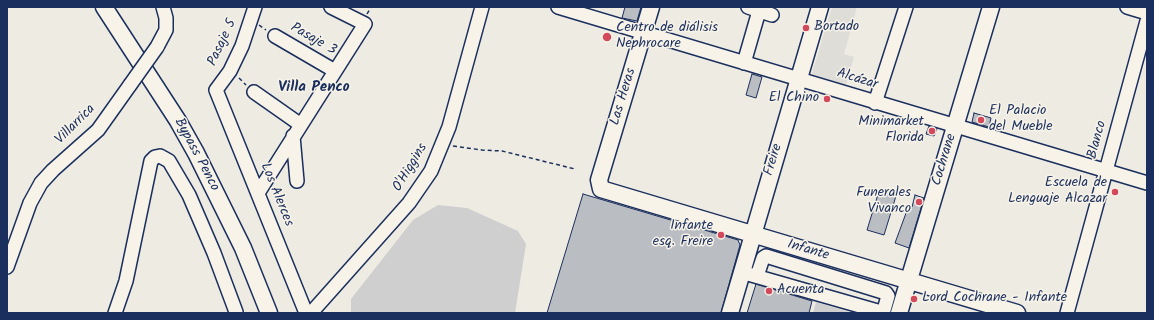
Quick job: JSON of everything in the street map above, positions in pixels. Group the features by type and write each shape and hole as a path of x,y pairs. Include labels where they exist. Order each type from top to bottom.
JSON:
{"main road":[{"name":"Bypass Penco","path":"104,7 178,121 196,153 239,241 270,313"},
{"name":"Las Heras","path":"599,187 599,180 651,7"},
{"name":"Freire","path":"730,313 820,7"},
{"name":"Cochrane","path":"899,313 991,7"},
{"name":"Infante","path":"599,187 605,192 1017,313"}],"street":[{"name":"Villarrica","path":"7,267 30,203 41,183 53,170 98,130 157,47 166,30 166,18 163,7"},
{"name":"Pasaje 5","path":"216,90 230,70 242,46 255,7"},
{"path":"258,192 365,24 331,7"},
{"name":"O'Higgins","path":"311,313 409,203 428,176 443,144 482,7"},
{"name":"Alcázar","path":"558,7 955,127 1147,183"},
{"path":"876,103 906,7"},
{"path":"1127,7 1147,13"},
{"path":"744,63 754,9 772,15"},
{"name":"Blanco","path":"1067,313 1147,21"},
{"name":"Pasaje 3","path":"275,36 335,71"},
{"name":"Los Alerces","path":"216,90 306,313"},
{"path":"254,92 301,125"},
{"path":"293,136 297,181"},
{"path":"115,313 125,286 151,163 153,158 157,156 165,158 183,182 211,246 236,312"},
{"path":"808,291 819,254"},
{"path":"742,268 759,272 808,291 881,312 884,310 888,296 886,293 766,256 763,258 759,272"}],"path":[{"path":"251,20 275,36"},
{"path":"230,70 254,92"},
{"path":"443,144 482,150 502,151 574,169"}],"shaded area":[{"path":"832,7 857,7 844,54 854,57 845,88 811,77"},
{"path":"438,205 467,208 518,231 526,244 515,313 351,313 351,299 413,220"},
{"path":"816,302 852,313 813,313"}],"building":[{"path":"625,7 641,7 637,21 622,18"},
{"path":"752,74 762,77 756,98 746,95"},
{"name":"El Palacio del Mueble","path":"974,113 991,118 989,127 972,122"},
{"name":"Minimarket Florida","path":"929,126 937,129 934,136 926,134"},
{"path":"879,191 896,196 884,235 867,230"},
{"path":"583,194 738,240 740,245 721,313 547,313"},
{"path":"915,195 924,198 909,248 895,243 909,205 912,207"},
{"name":"Acuenta","path":"756,284 812,301 809,313 747,313"}],"place":[{"name":"Bortado","path":"806,28"},
{"name":"Centro de diálisis Nephrocare","path":"607,37"},
{"name":"El Chino","path":"827,99"},
{"name":"El Palacio del Mueble","path":"981,120"},
{"name":"Minimarket Florida","path":"932,131"},
{"name":"Escuela de Lenguaje Alcazar","path":"1115,192"},
{"name":"Funerales Vivanco","path":"919,202"},
{"name":"Infante esq. Freire","path":"721,235"},
{"name":"Acuenta","path":"769,291"},
{"name":"Lord Cochrane - Infante","path":"914,299"}],"district":[{"name":"Villa Penco","path":"314,88"}]}
